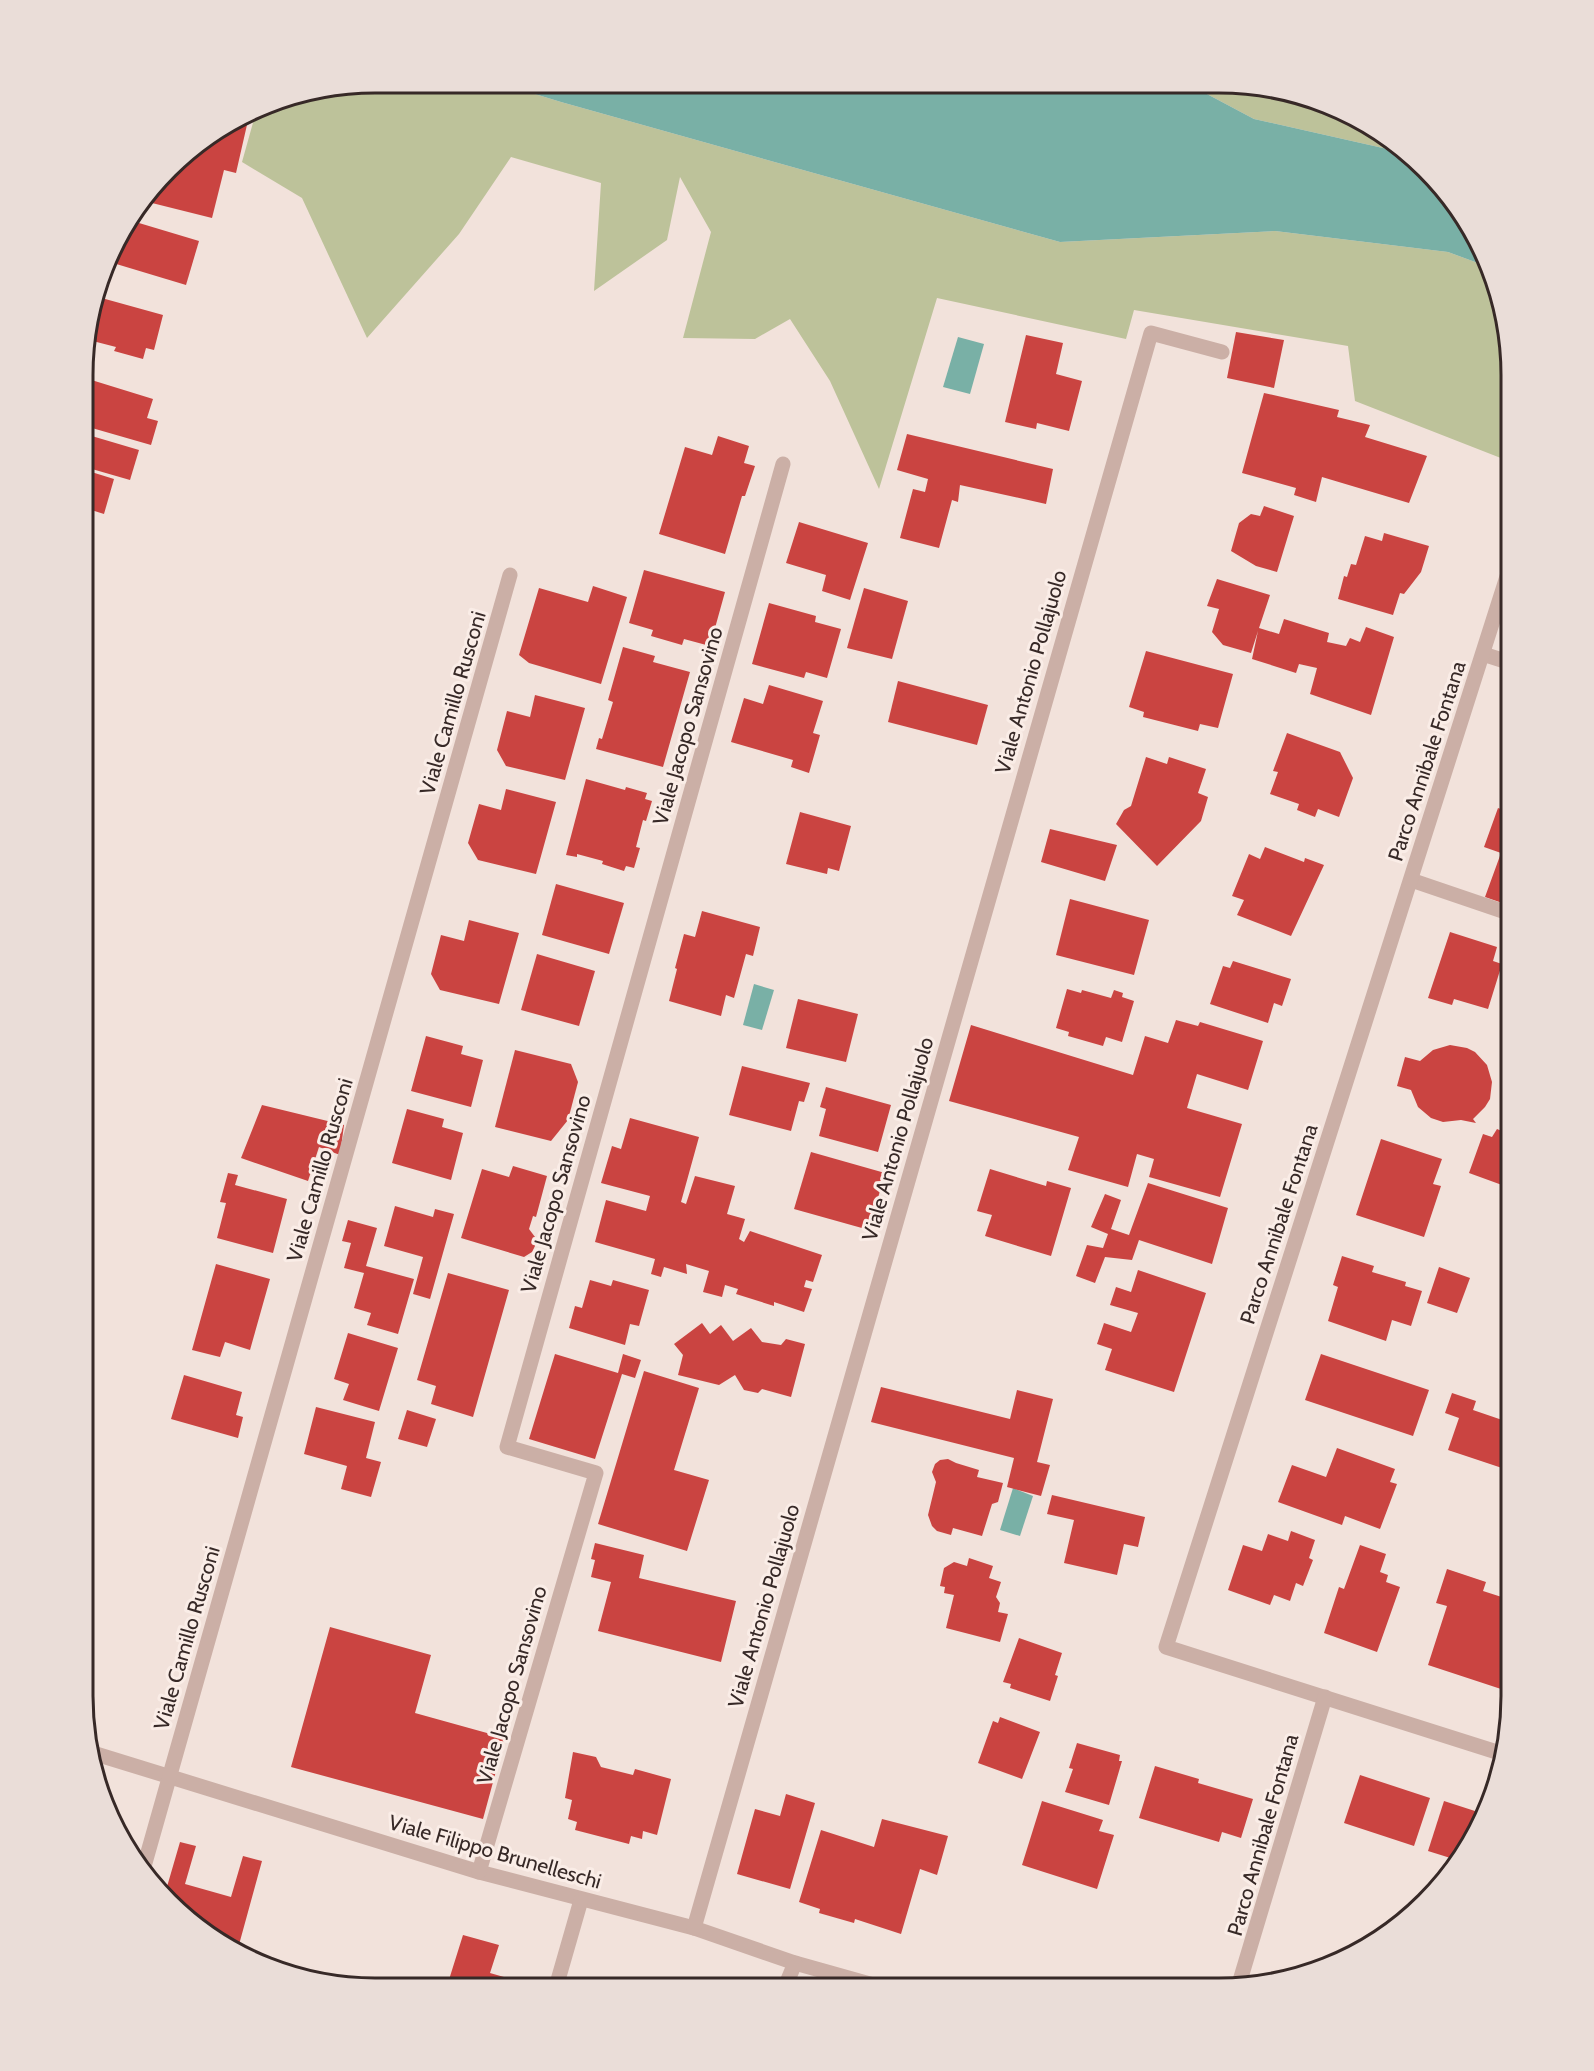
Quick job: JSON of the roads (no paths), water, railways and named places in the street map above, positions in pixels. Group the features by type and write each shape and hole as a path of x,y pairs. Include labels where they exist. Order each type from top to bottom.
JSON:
{"street":[{"name":"Viale Antonio Pollajuolo","path":"694,1928 1141,362 1151,333 1222,352"},
{"name":"Viale Jacopo Sansovino","path":"479,1872 596,1473 507,1447 783,464"},
{"name":"Viale Camillo Rusconi","path":"146,1861 510,575"},
{"name":"Parco Annibale Fontana","path":"1496,1752 1166,1647 1501,596"},
{"name":"Parco Annibale Fontana","path":"1483,654 1501,660"},
{"path":"1411,880 1501,911"},
{"name":"Parco Annibale Fontana","path":"1241,1977 1325,1697"},
{"name":"Viale Filippo Brunelleschi","path":"99,1755 479,1872 694,1928 795,1963 848,1978"},
{"path":"559,1978 581,1900"},
{"path":"789,1978 795,1963"}],"water":[{"path":"532,93 1205,93 1254,119 1389,149 1419,175 1443,203 1454,218 1478,263 1448,252 1275,231 1060,242"},
{"path":"958,337 984,344 970,394 943,387"},
{"path":"754,984 774,990 762,1030 743,1025"},
{"path":"1013,1488 1033,1496 1020,1536 1000,1530"}]}
